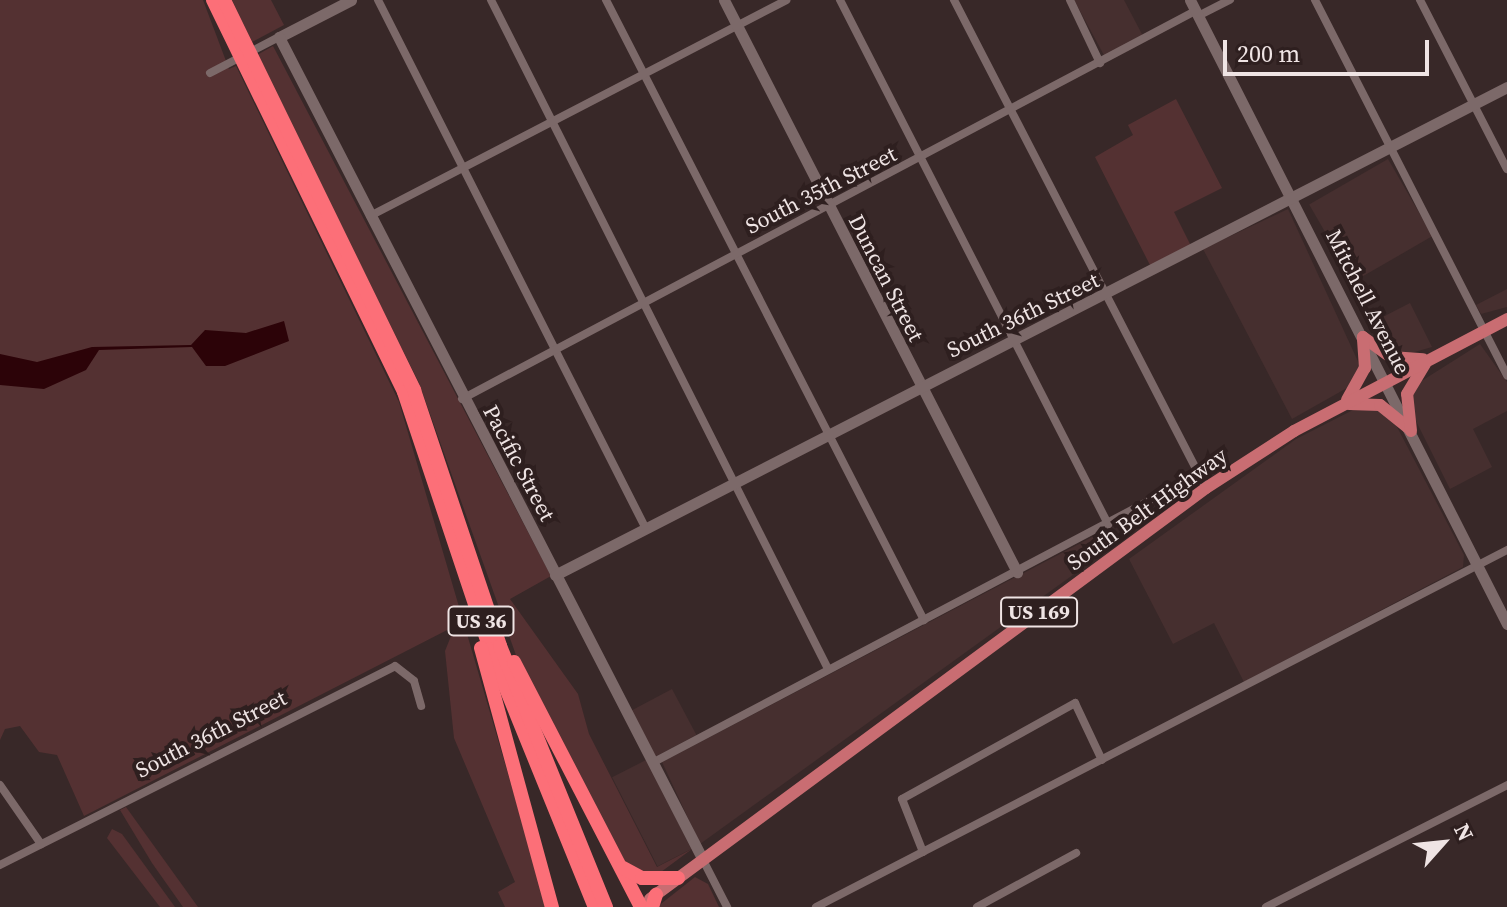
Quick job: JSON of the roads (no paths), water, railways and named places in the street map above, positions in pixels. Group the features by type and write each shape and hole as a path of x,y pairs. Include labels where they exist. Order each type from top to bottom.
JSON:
{"highway":[{"name":"US 36","path":"213,0 400,382 509,700 599,904"},
{"name":"US 36","path":"224,0 414,390 481,589 599,904"},
{"path":"460,558 552,907"},
{"path":"481,589 623,868 646,904"},
{"path":"623,868 642,878 678,878"}],"main road":[{"name":"South Belt Highway","path":"646,904 1206,488 1342,405 1507,319"},
{"path":"1363,337 1391,357 1430,359"},
{"path":"1342,405 1362,378 1363,337"},
{"path":"1411,431 1407,394 1430,359"},
{"path":"1342,405 1380,405 1411,431"}],"street":[{"path":"210,73 351,0"},
{"path":"378,0 646,529"},
{"path":"491,0 828,669"},
{"path":"606,0 924,620"},
{"name":"Duncan Street","path":"724,0 827,207 1017,572"},
{"path":"370,216 786,0"},
{"path":"840,0 1108,524"},
{"path":"954,0 1104,297 1206,488"},
{"path":"1070,0 1100,63"},
{"name":"South 35th Street","path":"462,399 1011,111 1194,9 1230,0"},
{"path":"1315,0 1507,376"},
{"path":"1420,0 1507,169"},
{"name":"Mitchell Avenue","path":"1194,9 1507,624"},
{"name":"Pacific Street","path":"273,40 370,216 727,907"},
{"name":"South 36th Street","path":"555,575 1104,297 1507,87"},
{"path":"652,763 1198,475"},
{"path":"816,907 1507,550"},
{"name":"South 36th Street","path":"0,865 395,666 414,681 421,706"},
{"path":"923,852 909,827 902,799 1075,703 1102,760"},
{"path":"0,785 41,844"},
{"path":"1266,907 1507,785"},
{"path":"977,907 1076,853"}]}
